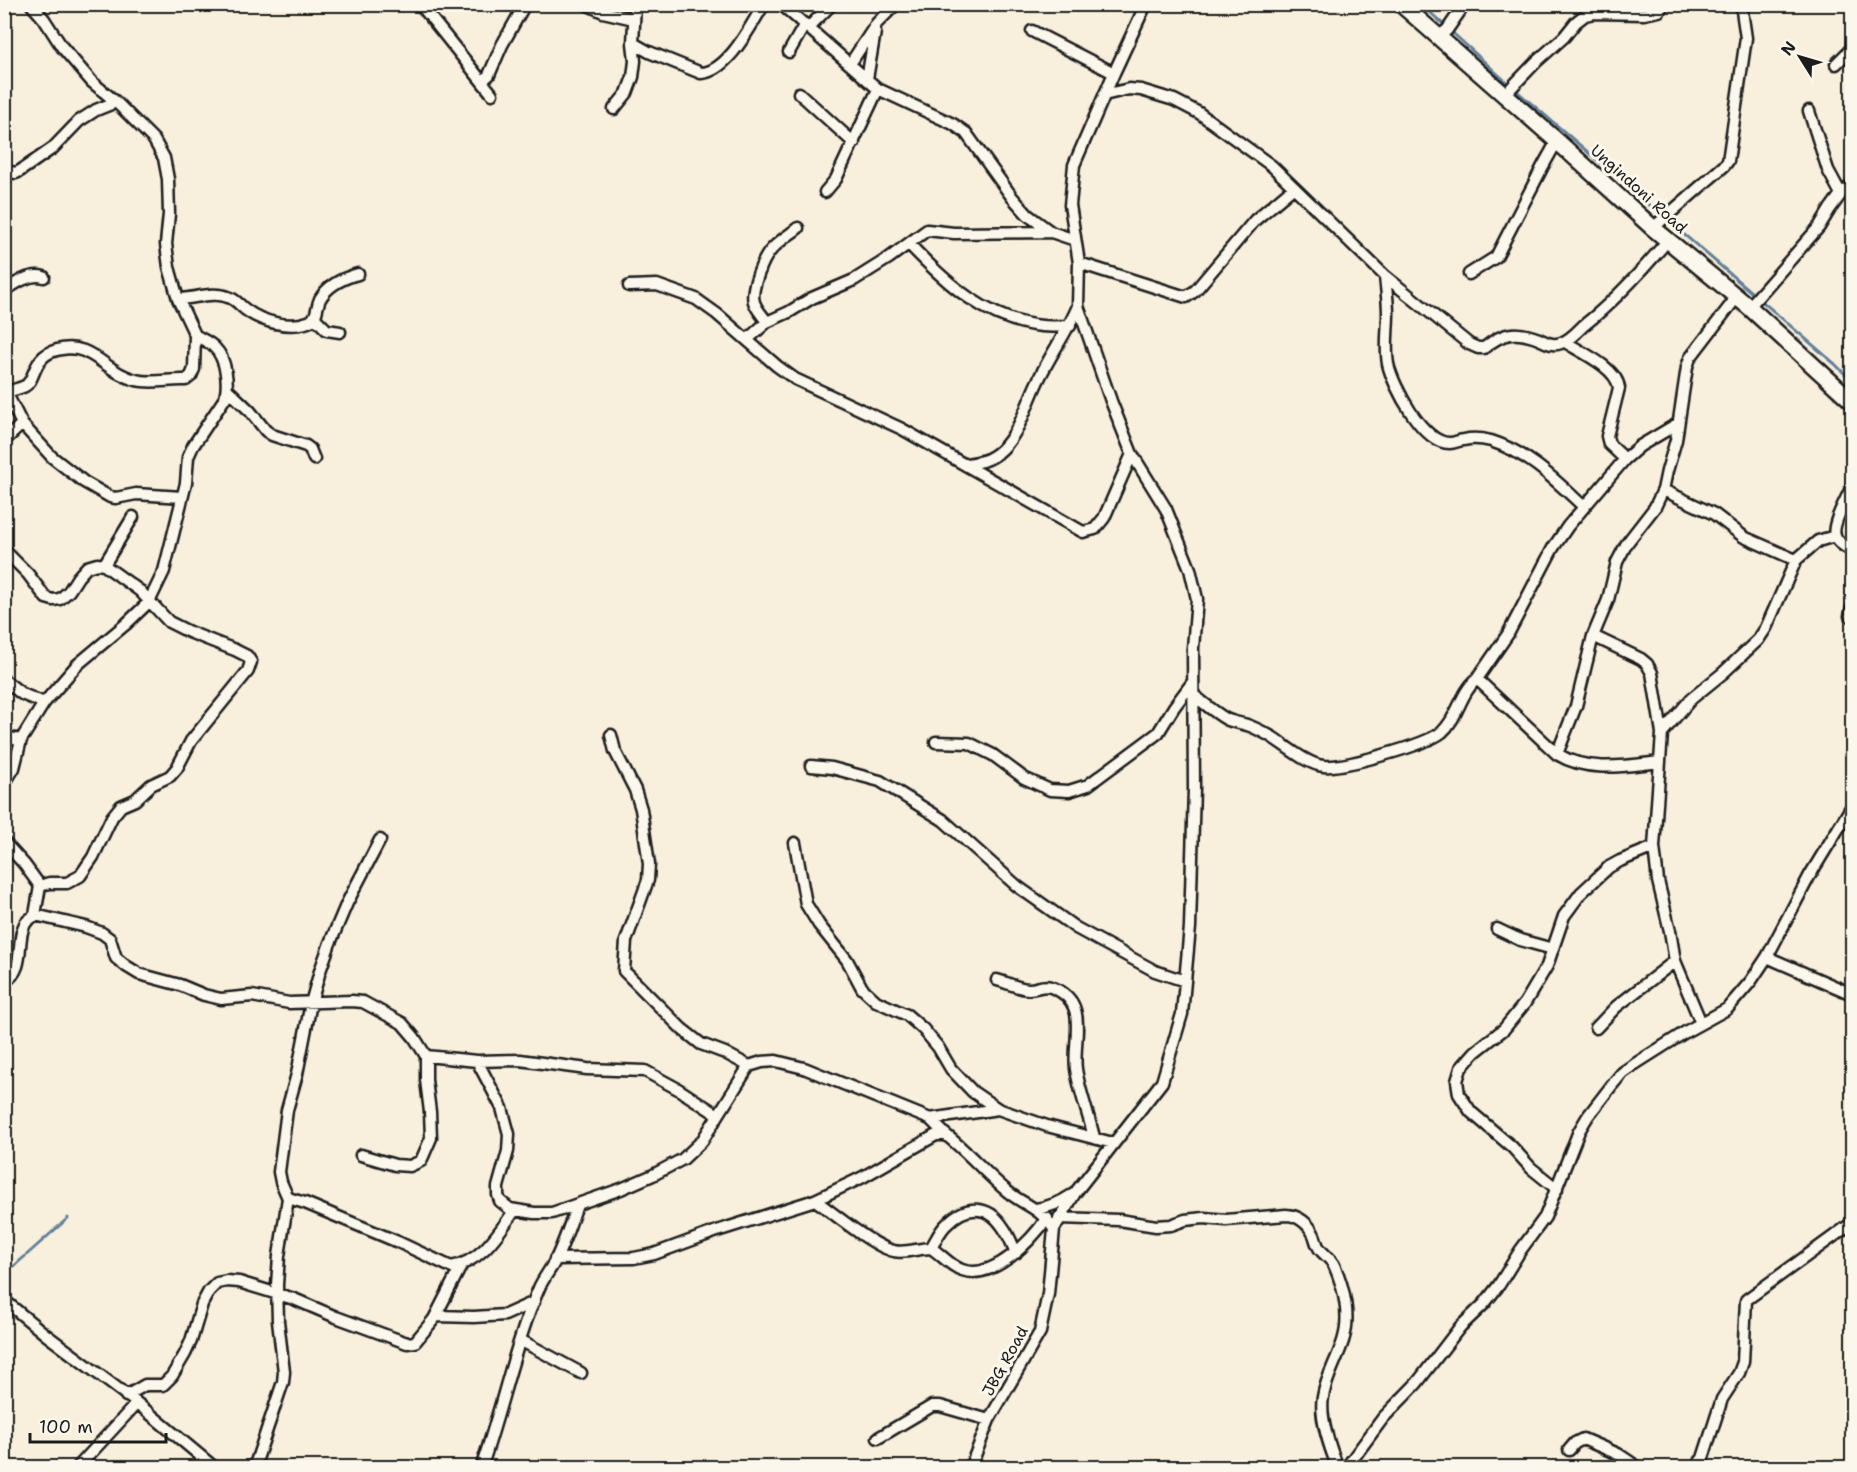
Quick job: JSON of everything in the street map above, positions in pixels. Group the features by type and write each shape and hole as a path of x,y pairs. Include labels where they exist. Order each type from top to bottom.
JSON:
{"main road":[{"name":"Ungindoni Road","path":"1401,4 1852,401"}],"street":[{"path":"32,4 62,47 92,82 154,140 164,158 168,179 169,214 166,244 169,267 178,299 195,335 194,369 186,380 170,379 151,382 136,380 114,372 89,352 82,349 65,349 49,352 34,368 26,386 6,390 21,424 52,457 110,497 136,494 182,497"},
{"path":"420,4 492,94"},
{"path":"482,81 489,75 502,45 525,4"},
{"path":"586,4 603,12 634,19"},
{"path":"615,109 627,93 633,78 635,4"},
{"path":"633,43 700,73 706,73 728,58 764,4"},
{"path":"781,4 878,89 953,124 966,133 1015,199 1029,215 1051,232"},
{"path":"789,52 807,26 832,4"},
{"path":"850,64 877,23 896,4"},
{"path":"966,464 985,461 1005,446 1019,425 1042,372 1070,326 1078,306 1079,263 1070,205 1074,165 1146,4"},
{"path":"1438,37 1447,30 1465,4"},
{"path":"1506,96 1536,62 1564,38 1585,15 1594,13 1644,14 1659,11 1664,4"},
{"path":"1653,228 1728,161 1746,38 1741,4"},
{"path":"867,79 877,23"},
{"path":"1032,31 1114,73"},
{"path":"1836,64 1852,48"},
{"path":"825,192 836,179 878,89"},
{"path":"1104,95 1129,89 1160,95 1199,113 1272,166 1384,276 1469,344 1478,348 1484,348 1504,334 1513,333 1526,334 1550,344 1565,342 1602,311 1668,240"},
{"path":"799,93 854,143"},
{"path":"4,171 16,173 20,171 53,148 79,121 96,110 116,102"},
{"path":"1809,111 1828,170 1842,195"},
{"path":"1469,274 1497,258 1557,141"},
{"path":"1557,754 1576,706 1593,636 1608,600 1617,562 1627,543 1655,507 1663,490 1666,471 1676,440 1685,375 1690,358 1819,227 1830,208 1852,185"},
{"path":"1079,263 1186,297 1195,291 1255,220 1293,188"},
{"path":"767,322 754,302 753,293 756,282 772,249 798,228"},
{"path":"748,339 767,322 812,298 854,280 927,230 954,233 1051,232 1075,240"},
{"path":"909,244 938,274 973,301 1001,316 1043,327 1070,326"},
{"path":"178,299 191,299 213,294 226,296 260,319 276,323 310,322 315,318 320,300 327,291 337,282 358,274"},
{"path":"4,291 23,279 39,275 44,277"},
{"path":"1384,276 1388,310 1388,362 1393,382 1413,416 1441,441 1450,443 1475,439 1490,441 1527,458 1584,507"},
{"path":"629,286 657,285 696,299 795,379 902,429 1083,532 1095,529 1104,518 1132,454"},
{"name":"JBG Road","path":"970,1467 989,1420 1040,1332 1048,1294 1054,1229 1059,1218 1075,1193 1162,1082 1182,1014 1190,927 1194,788 1192,689 1197,599 1190,569 1166,509 1132,454 1111,402 1078,306"},
{"path":"315,318 327,330 340,332"},
{"path":"4,784 14,768 21,740 44,704 77,665 149,602 164,571 186,483 188,457 193,446 216,414 227,389 221,357 214,347 195,335"},
{"path":"1565,342 1600,363 1619,381 1607,436 1609,444 1625,459"},
{"path":"227,389 250,411 266,431 306,446 310,449 314,459"},
{"path":"4,441 21,424"},
{"path":"936,742 969,743 993,755 1024,778 1050,790 1069,791 1088,784 1158,733 1174,707 1192,689 1227,719 1247,725 1272,737 1298,756 1322,766 1352,762 1430,740 1452,720 1464,695 1508,634 1553,548 1568,526 1625,459 1640,446 1677,424"},
{"path":"1852,486 1834,528 1835,536 1843,546 1852,551"},
{"path":"1663,490 1714,514 1744,537 1796,560"},
{"path":"104,565 133,517"},
{"path":"1662,733 1691,699 1758,640 1766,628 1796,560 1818,541 1835,536"},
{"path":"4,550 28,574 46,598 53,600 60,599 69,591 87,567 97,564 104,565 134,586 169,622 247,656 251,662 248,671 191,741 177,768 170,776 152,785 135,800 121,806 112,817 93,857 80,876 67,883 49,883 40,886"},
{"path":"1593,636 1634,655 1647,664 1652,673 1662,733 1654,846 1658,881 1675,962 1701,1023"},
{"path":"1477,679 1557,754 1568,760 1595,766 1660,762"},
{"path":"4,680 22,694 44,704"},
{"path":"611,735 615,752 635,790 641,809 650,864 648,880 626,941 624,970 682,1029 701,1044 749,1066"},
{"path":"4,737 21,740"},
{"path":"811,766 832,768 880,781 943,820 1017,886 1076,928 1155,971 1185,981"},
{"path":"1346,1467 1383,1418 1417,1383 1460,1328 1484,1304 1499,1284 1545,1217 1583,1124 1617,1079 1635,1064 1719,1014 1732,1004 1755,975 1767,957 1810,875 1848,822 1852,806"},
{"path":"254,1467 283,1382 284,1372 278,1321 278,1295 279,1256 288,1198 279,1172 287,1110 297,1074 311,1003 330,943 347,903 380,840"},
{"path":"4,842 40,886 35,915 24,926 17,964 10,979 4,982"},
{"path":"795,843 806,904 846,960 862,988 876,1000 907,1015 924,1029 951,1069 973,1092 998,1109 1047,1126 1113,1143"},
{"path":"1557,1189 1471,1112 1459,1094 1457,1081 1461,1068 1475,1052 1504,1029 1540,979 1564,916 1586,888 1609,867 1654,846"},
{"path":"35,915 102,933 110,939 116,958 139,974 204,995 221,999 252,996 289,1003 363,1002 402,1023 426,1056 430,1138 421,1161 410,1167 362,1155"},
{"path":"1497,929 1520,940 1553,949"},
{"path":"1767,957 1852,994"},
{"path":"1596,1028 1616,1007 1675,962"},
{"path":"1755,975 1771,967 1787,964"},
{"path":"997,980 1028,989 1042,986 1052,987 1067,996 1075,1008 1078,1021 1076,1069 1094,1137"},
{"path":"426,1056 477,1061 520,1060 586,1069 645,1071 718,1115"},
{"path":"477,1061 502,1108 509,1134 508,1150 502,1167 498,1195 500,1201 510,1209 552,1213 653,1175 683,1159 702,1141 749,1066 776,1061 804,1068 930,1119 1008,1192 1047,1218 1054,1229"},
{"path":"930,1119 998,1109"},
{"path":"555,1259 634,1258 654,1254 815,1200 863,1177 929,1137 946,1135"},
{"path":"1036,1209 1049,1207 1075,1193"},
{"path":"288,1198 398,1242 451,1267 471,1261 487,1247 515,1210"},
{"path":"815,1200 879,1245 893,1251 931,1248 948,1262 963,1270 975,1272 993,1267 1016,1253 1047,1218"},
{"path":"481,1467 493,1433 507,1377 539,1287 555,1259 577,1205"},
{"path":"931,1248 947,1224 965,1211 981,1209 1003,1226 1016,1253"},
{"path":"1059,1218 1119,1220 1156,1226 1203,1218 1226,1220 1286,1215 1294,1215 1303,1221 1315,1236 1318,1247 1333,1264 1342,1289 1347,1316 1342,1343 1332,1365 1322,1398 1324,1425 1338,1467"},
{"path":"1695,1467 1703,1458 1722,1399 1739,1373 1743,1362 1746,1300 1852,1223"},
{"path":"126,1396 145,1385 164,1385 172,1376 191,1341 202,1304 209,1291 217,1283 239,1282 294,1299 407,1343 415,1342 436,1316 460,1266"},
{"path":"4,1300 215,1467"},
{"path":"436,1316 505,1315 534,1302"},
{"path":"520,1340 581,1372"},
{"path":"77,1467 137,1403"},
{"path":"878,1438 932,1406 940,1406 989,1420"},
{"path":"1569,1450 1583,1439 1618,1454 1639,1467"}],"waterway":[{"path":"1421,4 1512,87 1852,381"},
{"path":"4,1275 68,1218"}]}
